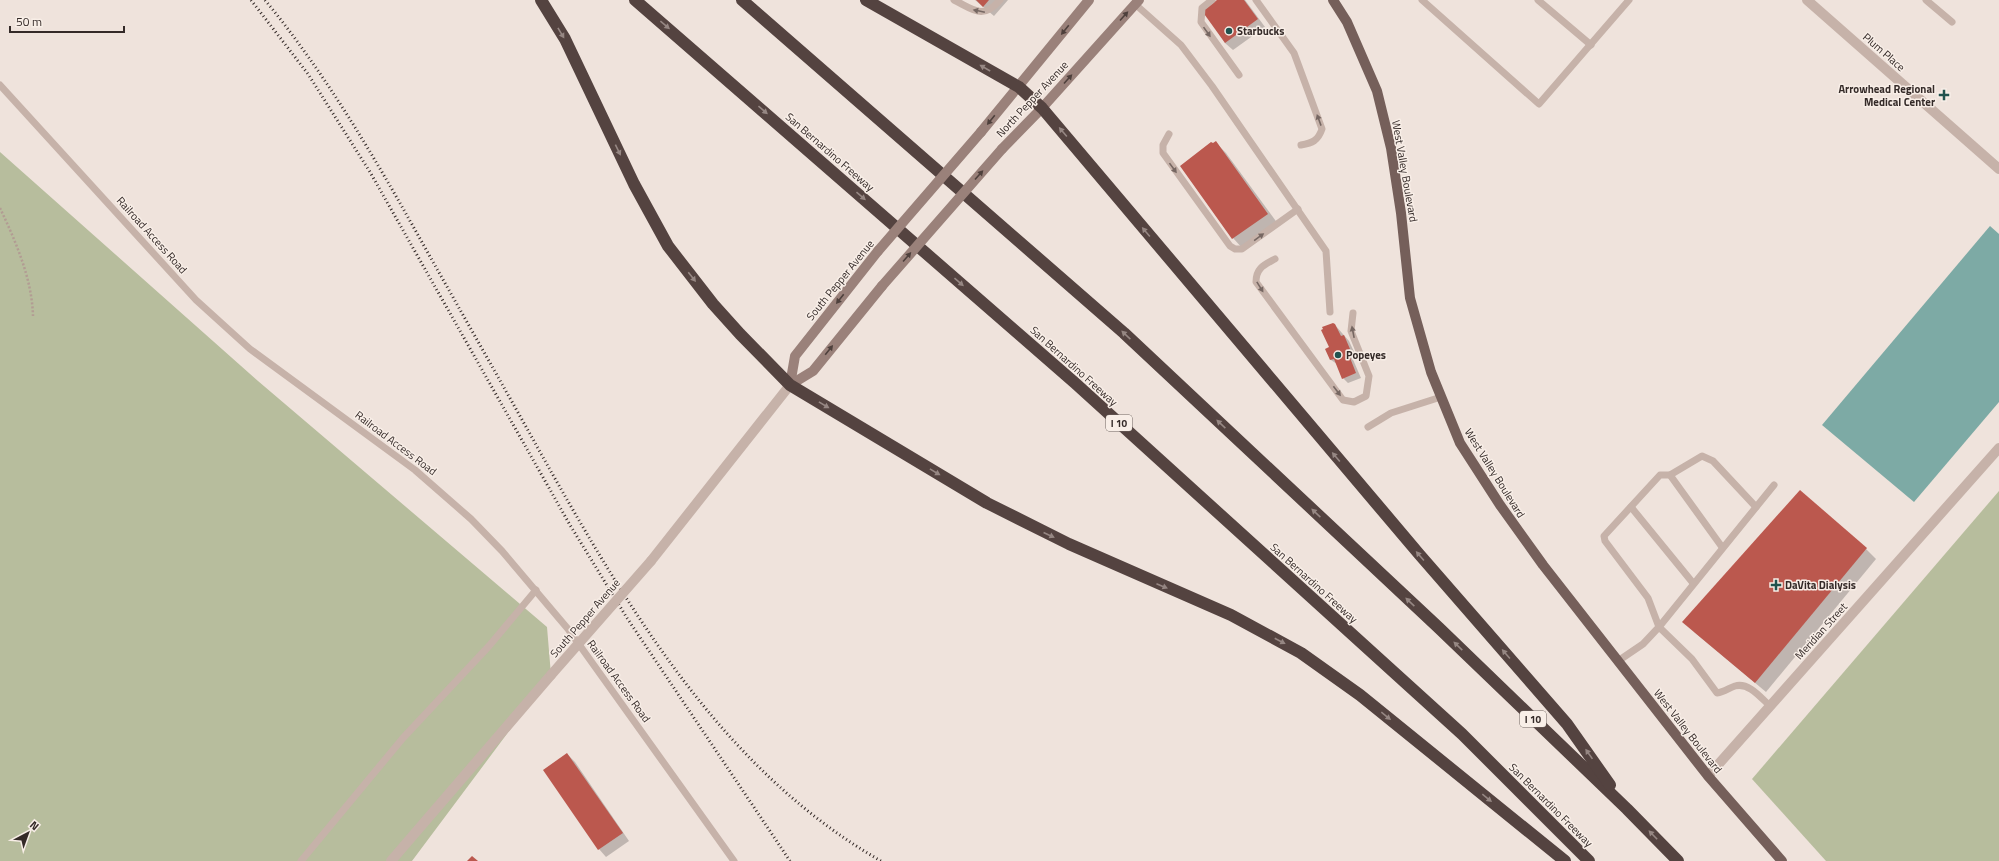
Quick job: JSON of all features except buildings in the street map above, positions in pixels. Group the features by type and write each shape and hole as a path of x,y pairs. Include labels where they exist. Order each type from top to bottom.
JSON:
{"highway":[{"path":"541,0 565,39 634,184 668,246 731,324 757,353 790,385 987,503 1020,521 1126,570 1231,615 1301,653 1360,694 1565,861"},
{"name":"San Bernardino Freeway","path":"635,0 1086,394 1462,734 1590,861"},
{"name":"I 10","path":"742,0 1124,333 1433,623 1627,809 1678,861"},
{"path":"866,0 1019,87 1042,108 1419,554 1567,724 1627,809"}],"main road":[{"name":"North Pepper Avenue","path":"924,198 1019,87 1089,0"},
{"name":"West Valley Boulevard","path":"1333,0 1347,22 1377,91 1391,148 1401,213 1410,298 1431,372 1460,443 1500,505 1542,565 1708,776 1782,861"},
{"name":"North Pepper Avenue","path":"944,214 1137,2"},
{"name":"South Pepper Avenue","path":"790,385 795,356 864,268 924,198"},
{"name":"South Pepper Avenue","path":"790,385 813,371 882,286 944,214"}],"street":[{"name":"Plum Place","path":"1807,0 1999,169"},
{"name":"South Pepper Avenue","path":"391,861 651,561 790,385"},
{"name":"Meridian Street","path":"1708,776 1999,448"}],"lane":[{"path":"954,0 977,12 984,12 990,11 1000,0"},
{"path":"1212,0 1202,8 1201,22 1239,75"},
{"path":"1256,0 1294,53 1322,130 1319,138 1313,143 1301,145"},
{"path":"1422,0 1540,104 1629,0"},
{"path":"1538,0 1591,45"},
{"path":"1926,0 1952,22"},
{"path":"1137,2 1181,45 1212,86 1326,251 1330,312"},
{"name":"Railroad Access Road","path":"0,84 196,300 250,350 415,470 471,519 502,551 568,629 734,861"},
{"path":"1169,134 1163,145 1163,153 1230,246 1235,249 1242,249 1298,209"},
{"path":"1275,259 1261,266 1256,274 1256,282 1343,400 1354,402 1366,396 1368,376 1351,331 1353,313"},
{"path":"1368,427 1391,413 1441,396"},
{"path":"1756,507 1713,461 1702,456 1670,475 1660,475 1604,536 1605,541 1648,598 1658,626 1700,667 1712,688 1717,693 1738,685 1745,686 1751,689 1770,706"},
{"path":"1670,475 1722,547"},
{"path":"1618,661 1643,644 1774,484"},
{"path":"1631,507 1693,583"},
{"path":"301,861 403,738 489,646 536,590"}],"path":[{"path":"0,208 11,231 24,268 32,301 33,316"}],"green space":[{"path":"0,152 258,381 547,627 551,675 412,861 0,861"},
{"path":"1999,491 1999,861 1826,861 1752,779"}],"water":[{"path":"1990,226 1999,234 1999,402 1914,502 1822,425"}],"railway":[{"path":"251,0 308,74 370,172 570,525 627,618 790,861"},
{"path":"265,0 311,60 372,155 581,524 651,635 689,688 731,738 776,784 826,825 881,861"}],"place":[{"name":"Starbucks","path":"1229,31"},
{"name":"Arrowhead Regional Medical Center","path":"1944,95"},
{"name":"Popeyes","path":"1338,355"},
{"name":"DaVita Dialysis","path":"1776,585"}]}
